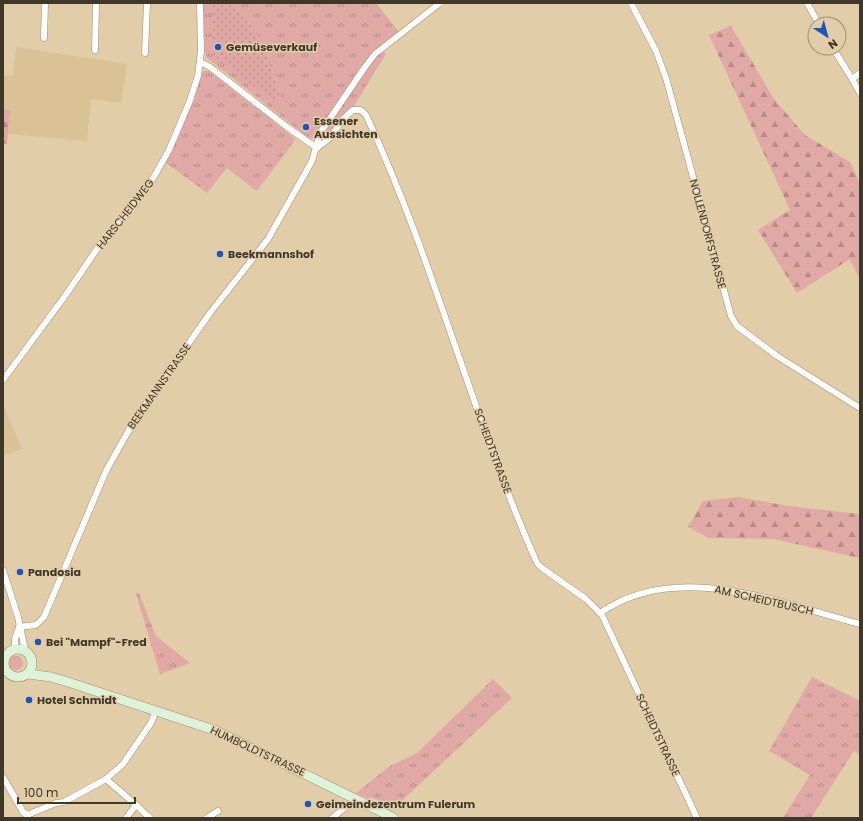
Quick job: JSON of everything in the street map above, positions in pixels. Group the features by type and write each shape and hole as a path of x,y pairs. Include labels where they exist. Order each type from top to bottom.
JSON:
{"street":[{"path":"44,38 45,3"},
{"path":"95,50 96,3"},
{"path":"145,53 147,3"},
{"name":"HARSCHEIDWEG","path":"3,380 65,296 99,246 135,204 155,175 169,150 189,103 198,76 200,62 200,3"},
{"name":"BEEKMANNSTRASSE","path":"19,627 36,625 44,616 106,471 125,435 210,313 268,238 312,161 317,148 320,133 375,54 440,3"},
{"name":"NOLLENDORFSTRASSE","path":"631,3 656,51 666,78 731,316 737,326 777,356 860,408"},
{"path":"807,3 814,16"},
{"path":"838,56 860,92"},
{"path":"200,62 210,67 287,127 317,148"},
{"path":"852,79 860,74"},
{"name":"SCHEIDTSTRASSE","path":"317,148 331,137 342,120 353,110 361,110 366,115 387,158 415,231 505,484 537,563 586,599 600,613 697,818"},
{"name":"HUMBOLDTSTRASSE","path":"3,570 25,650 32,658 33,663 51,677"},
{"name":"AM SCHEIDTBUSCH","path":"600,613 612,604 640,594 672,588 697,587 746,593 860,624"},
{"name":"HUMBOLDTSTRASSE","path":"19,627 15,648 9,651 4,657 3,664 6,676 22,677 28,674 51,677 216,731 394,818"},
{"path":"15,648 25,650"},
{"path":"28,674 33,663"},
{"path":"3,777 23,812 27,815 56,803 64,802 106,779 123,764 151,723 156,711"},
{"path":"106,779 150,818"},
{"path":"332,818 356,799"},
{"path":"126,818 136,805"},
{"path":"207,818 218,811"}],"shaded area":[{"path":"16,47 127,64 121,103 91,99 87,141 8,134 10,110 3,109 3,75 13,76"},
{"path":"3,405 22,449 3,456"}],"green space":[{"path":"202,3 220,3 212,4 281,96 267,53 253,28 232,3 376,3 400,33 385,43 319,133 310,139 207,58 205,51"},
{"path":"232,3 253,28 267,53 281,97 276,103 212,53 212,4"},
{"path":"731,26 774,99 805,135 850,162 860,183 860,280 850,259 797,293 758,230 790,210 709,35"},
{"path":"381,50 386,54 364,90 347,116 327,137 324,131 365,68"},
{"path":"203,71 209,71 296,139 257,191 227,168 207,193 165,162 195,98 195,92"},
{"path":"3,109 10,110 7,144 3,143"},
{"path":"738,497 789,506 860,514 860,558 773,539 709,538 688,527 703,501"},
{"path":"139,593 156,636 190,663 160,674 136,594"},
{"path":"13,656 19,656 23,660 23,666 19,670 13,670 9,666 9,660"},
{"path":"812,677 860,701 860,755 854,751 811,818 783,818 810,775 769,751"},
{"path":"493,679 512,698 394,808 371,797 369,799 356,793 390,766 417,753"}],"place":[{"name":"Gemüseverkauf","path":"218,47"},
{"name":"Essener Aussichten","path":"306,127"},
{"name":"Beekmannshof","path":"220,254"},
{"name":"Pandosia","path":"20,572"},
{"name":"Bei \"Mampf\"-Fred","path":"38,642"},
{"name":"Hotel Schmidt","path":"29,700"},
{"name":"Geimeindezentrum Fulerum","path":"308,804"}]}
